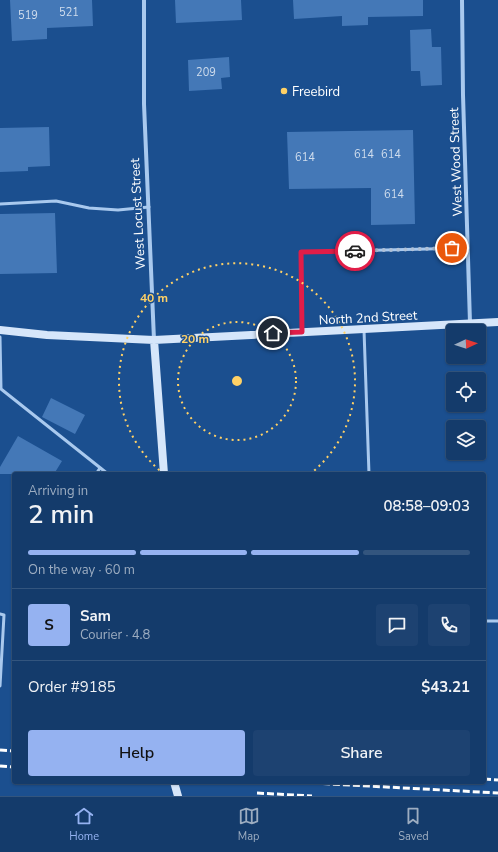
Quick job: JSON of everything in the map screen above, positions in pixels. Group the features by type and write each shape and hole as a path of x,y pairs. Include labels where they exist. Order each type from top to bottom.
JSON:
{"main road":[{"name":"North 2nd Street","path":"470,324 498,322"},
{"name":"North 2nd Street","path":"0,330 48,335 154,340 446,325"},
{"name":"West Locust Street","path":"154,340 164,472"},
{"path":"175,784 178,796"}],"street":[{"name":"West Locust Street","path":"144,0 144,104 154,340"},
{"name":"West Wood Street","path":"462,0 463,96 470,324"}],"lane":[{"path":"0,204 56,201 89,208 118,210 149,207"},
{"path":"302,332 301,252 468,248"},
{"path":"364,329 370,472"},
{"path":"0,337 1,389 105,472"},
{"path":"97,472 100,468"},
{"path":"0,614 4,615 0,686"},
{"path":"486,621 498,621"}],"building":[{"path":"10,0 92,0 93,26 47,28 47,39 12,41"},
{"path":"175,0 241,0 242,20 176,23"},
{"path":"293,0 423,0 423,16 368,17 368,25 342,26 342,16 294,19"},
{"path":"431,29 432,47 441,47 442,85 421,86 420,71 411,71 410,30"},
{"path":"229,57 230,77 221,78 222,89 189,91 188,60"},
{"path":"49,127 50,166 28,167 28,171 0,172 0,128"},
{"path":"413,130 415,224 371,225 371,188 289,189 287,132"},
{"path":"55,213 57,273 0,274 0,214"},
{"path":"51,398 85,415 75,434 42,417"},
{"path":"18,436 62,461 55,472 12,472 12,474 0,474 0,467"}],"railway":[{"path":"0,750 12,751"},
{"path":"0,766 12,767"},
{"path":"486,779 498,780"},
{"path":"330,784 498,793"},
{"path":"257,793 312,796"}],"way so far":[{"path":"355,251 452,248"}],"place":[{"name":"Freebird","path":"284,91"}],"route":[{"path":"273,333 302,332 301,252 355,251"}]}
